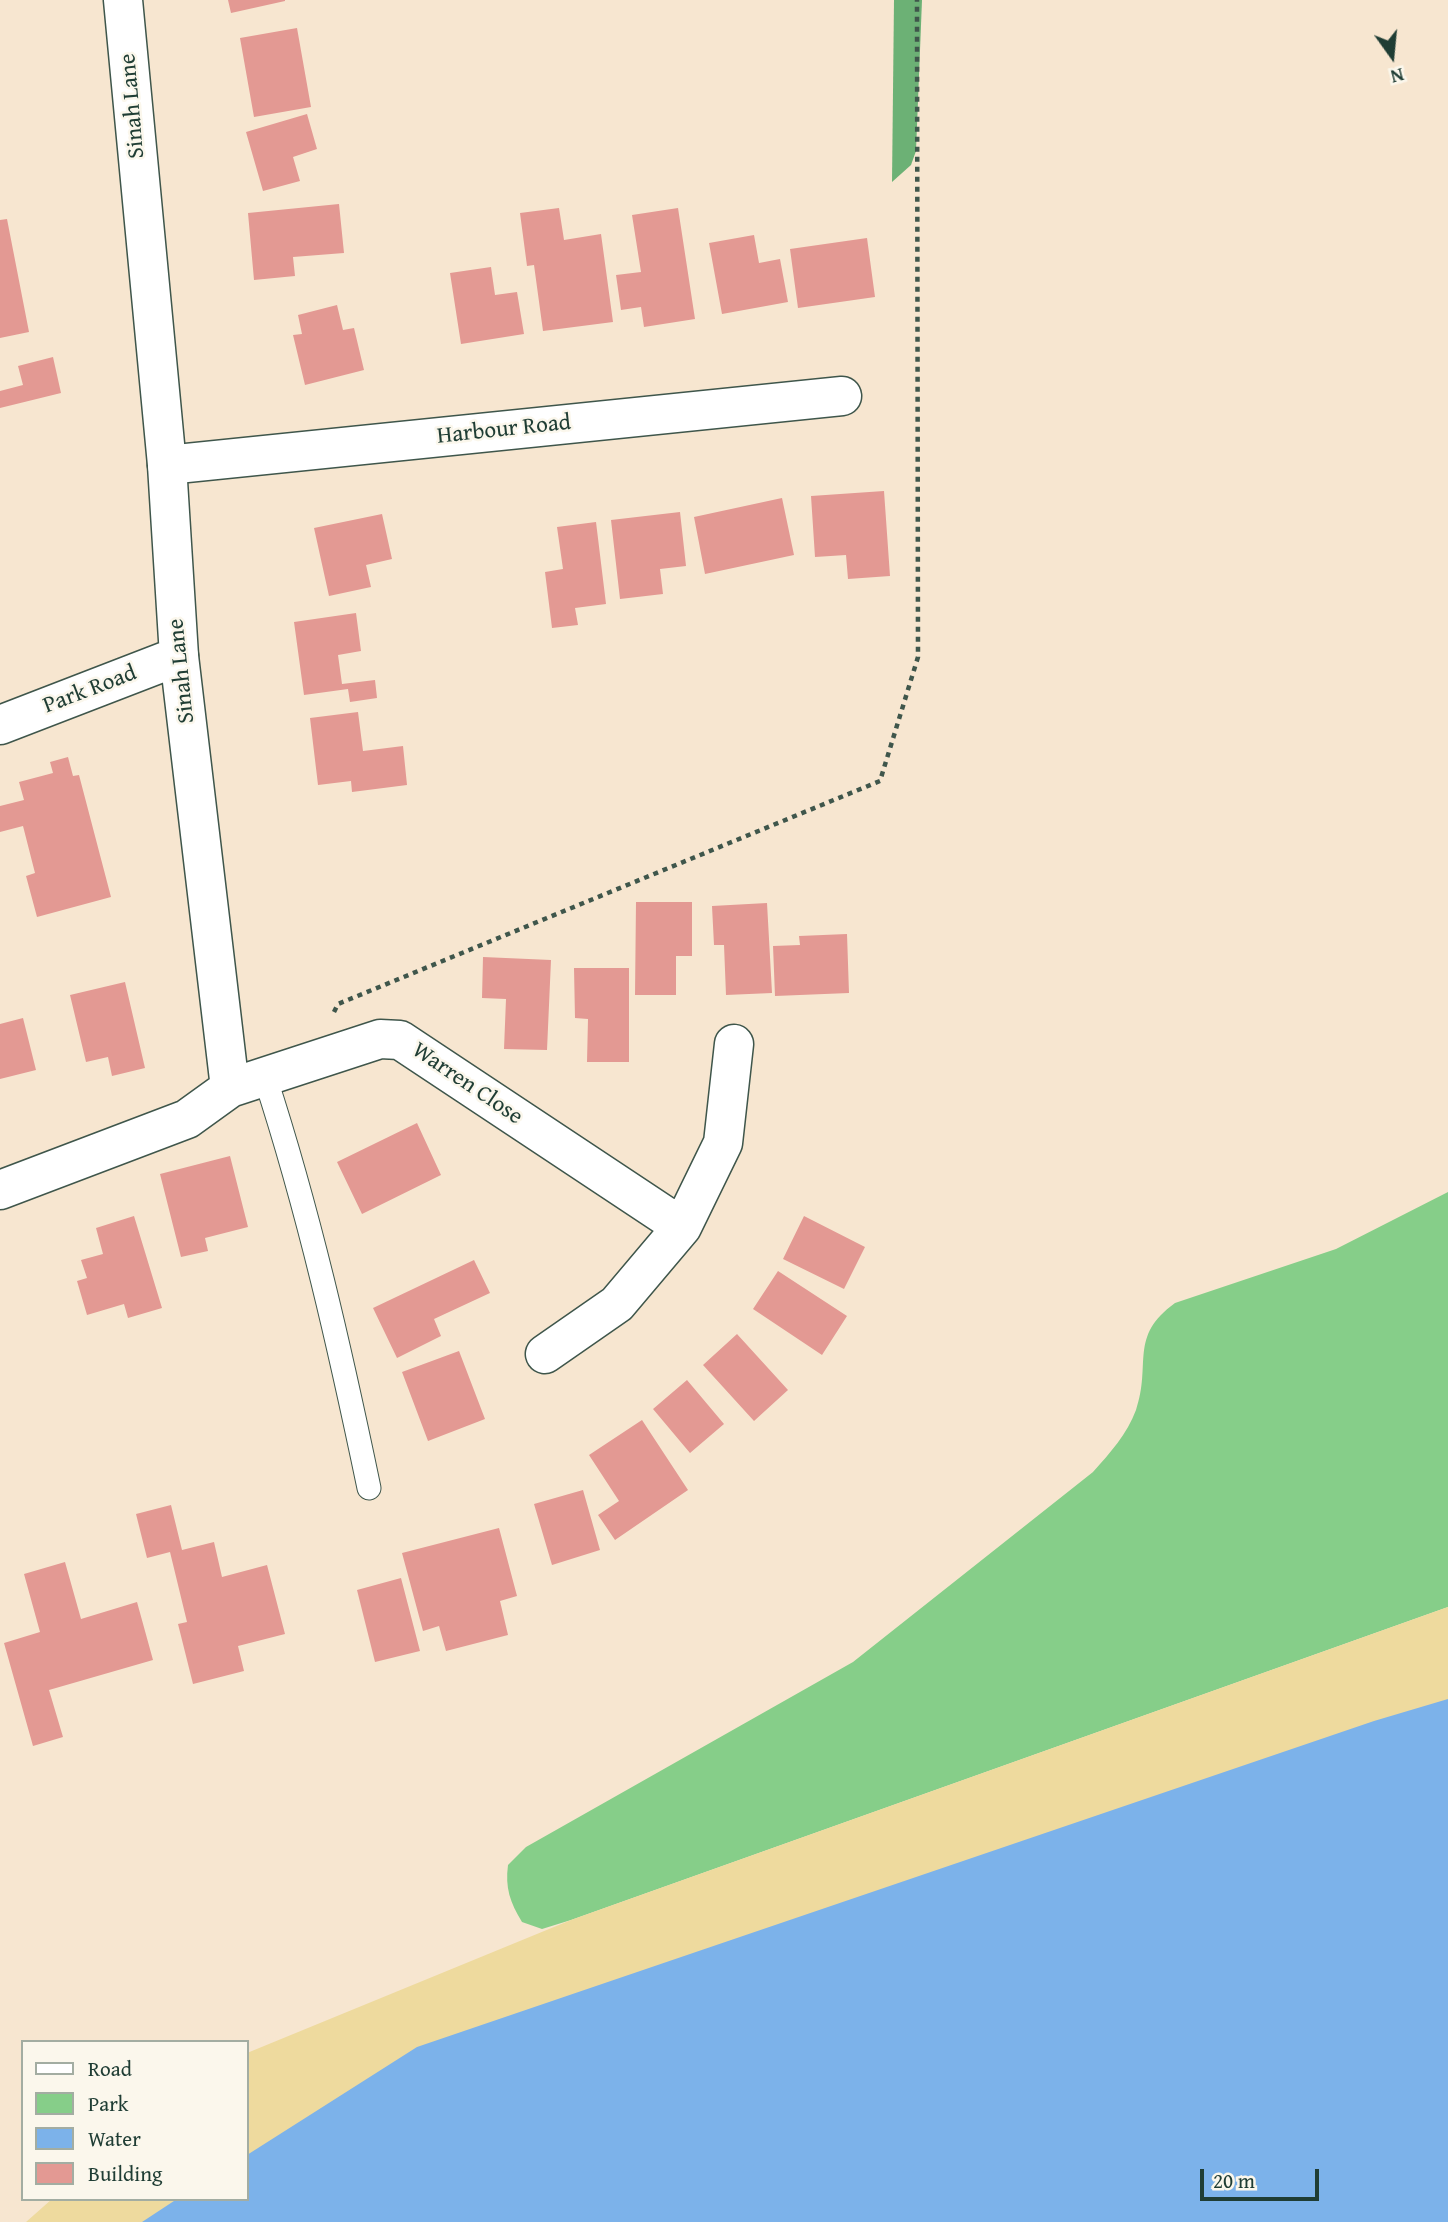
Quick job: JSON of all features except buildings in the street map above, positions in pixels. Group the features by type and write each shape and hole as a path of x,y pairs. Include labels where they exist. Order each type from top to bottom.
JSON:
{"street":[{"name":"Sinah Lane","path":"123,0 167,465 179,656 248,1083"},
{"name":"Harbour Road","path":"167,465 842,396"},
{"name":"Park Road","path":"0,725 179,656"},
{"name":"Warren Close","path":"248,1083 380,1039 401,1040 682,1227"},
{"path":"545,1353 617,1304 682,1227 723,1143 734,1044"},
{"path":"0,1189 187,1119 248,1083"}],"lane":[{"path":"248,1083 307,1212 335,1325 369,1488"}],"path":[{"path":"332,1014 338,1004 880,781 918,657 917,0"}],"green space":[{"path":"894,0 922,0 916,151 911,165 892,182"},
{"path":"1448,1192 1448,1607 571,1920 542,1929 522,1922 509,1895 507,1873 508,1865 526,1847 853,1662 1093,1472 1118,1443 1132,1419 1140,1394 1146,1340 1160,1315 1175,1303 1336,1249"}],"sand":[{"path":"1448,1607 1448,2015 1013,2222 26,2222 50,2201 248,2201 248,2053 571,1920"}],"water":[{"path":"1448,1699 1448,2222 142,2222 174,2201 248,2201 248,2154 417,2047 1374,1721"}]}
